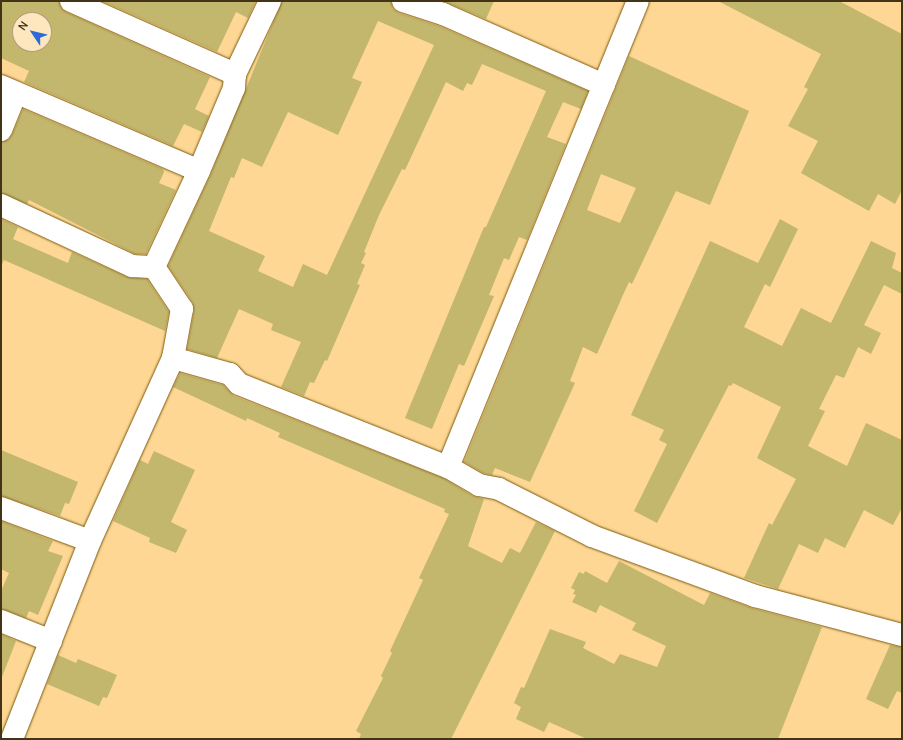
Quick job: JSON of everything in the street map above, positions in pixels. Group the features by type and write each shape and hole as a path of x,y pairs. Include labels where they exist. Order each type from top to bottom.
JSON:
{"street":[{"path":"71,1 235,74"},
{"path":"154,267 199,171 234,88 235,74 270,1"},
{"path":"403,1 443,14 604,85"},
{"path":"448,466 638,1"},
{"path":"1,130 8,89 199,171"},
{"path":"1,205 132,266 154,267"},
{"path":"12,739 90,542 173,358 182,309 154,267"},
{"path":"173,358 230,374 239,384 448,466 479,485 499,489 592,536 755,596 902,635"},
{"path":"1,508 90,542"},
{"path":"1,621 51,641"}],"building":[{"path":"1,1 59,1 61,8 66,12 210,77 195,109 209,116 202,132 184,124 173,146 24,82 29,71 1,58"},
{"path":"102,1 256,1 248,18 236,12 217,52"},
{"path":"282,1 391,1 393,9 399,13 439,26 588,91 581,109 563,102 547,137 566,144 527,240 519,237 509,260 504,258 489,295 494,296 464,366 459,364 432,429 405,418 484,227 486,227 546,91 482,64 472,85 467,83 463,91 446,82 405,170 402,169 379,215 361,263 365,265 357,284 360,285 327,361 325,360 314,383 310,382 304,396 281,387 301,342 271,330 273,324 239,309 217,358 187,349 194,311 193,303 168,266 210,176","holes":["378,21 434,45 327,275 303,264 293,287 258,271 265,256 209,231 231,177 234,178 242,158 262,167 288,112 338,135 362,82 352,78"]},
{"path":"443,1 494,1 486,19"},
{"path":"718,1 839,1 902,34 902,190 895,204 878,194 869,211 801,173 818,141 788,126 808,89 804,87 821,54"},
{"path":"629,56 749,111 710,205 676,191 632,284 629,282 597,354 583,347 570,381 575,383 530,482 495,468 492,475 483,473 464,462","holes":["601,174 636,188 620,223 587,210"]},
{"path":"23,109 163,169 164,172 159,183 176,190 146,254 135,254 29,200 27,204 1,193 1,142 8,140 12,135"},
{"path":"1,219 18,227 13,239 68,263 72,252 127,277 147,279 169,312 165,331 4,260 1,266"},
{"path":"780,219 798,229 770,287 765,284 744,327 782,346 801,308 831,323 871,241 896,253 892,268 902,273 902,294 884,285 864,325 881,333 871,354 858,347 844,378 836,375 819,409 825,411 808,446 847,466 866,423 902,440 902,508 893,525 864,510 845,548 825,538 818,553 799,544 778,589 744,578 769,523 772,525 796,479 757,458 781,407 733,383 731,386 729,385 657,523 634,511 667,444 659,440 664,430 631,415 710,241 758,263"},
{"path":"180,373 223,385 234,396 443,478 473,496 484,499 468,546 502,563 510,548 520,553 536,522 555,531 451,739 359,739 361,734 356,731 383,678 381,676 392,653 390,651 423,580 419,578 449,514 444,512 445,509 278,437 280,433 247,418 246,421 173,387"},
{"path":"1,450 78,482 69,504 65,503 60,516 1,496"},
{"path":"154,451 195,470 171,522 187,530 176,553 149,542 150,538 113,521 140,460 148,464"},
{"path":"1,521 53,541 48,551 63,556 38,615 29,611 26,618 1,609 1,591 9,573 1,569"},
{"path":"619,561 704,605 710,593 752,608 822,627 778,739 587,739 549,722 544,732 516,719 521,707 514,703 521,687 524,688 550,629 586,642 583,648 614,664 620,654 657,667 666,646 632,630 636,623 600,605 596,613 572,602 576,595 573,594 575,590 571,588 579,572 584,574 585,571 607,583"},
{"path":"1,634 16,641 2,677 1,677"},
{"path":"890,645 902,647 902,693 897,691 888,709 866,699"},
{"path":"58,655 76,663 78,659 117,675 107,698 103,697 99,706 47,684"}]}
